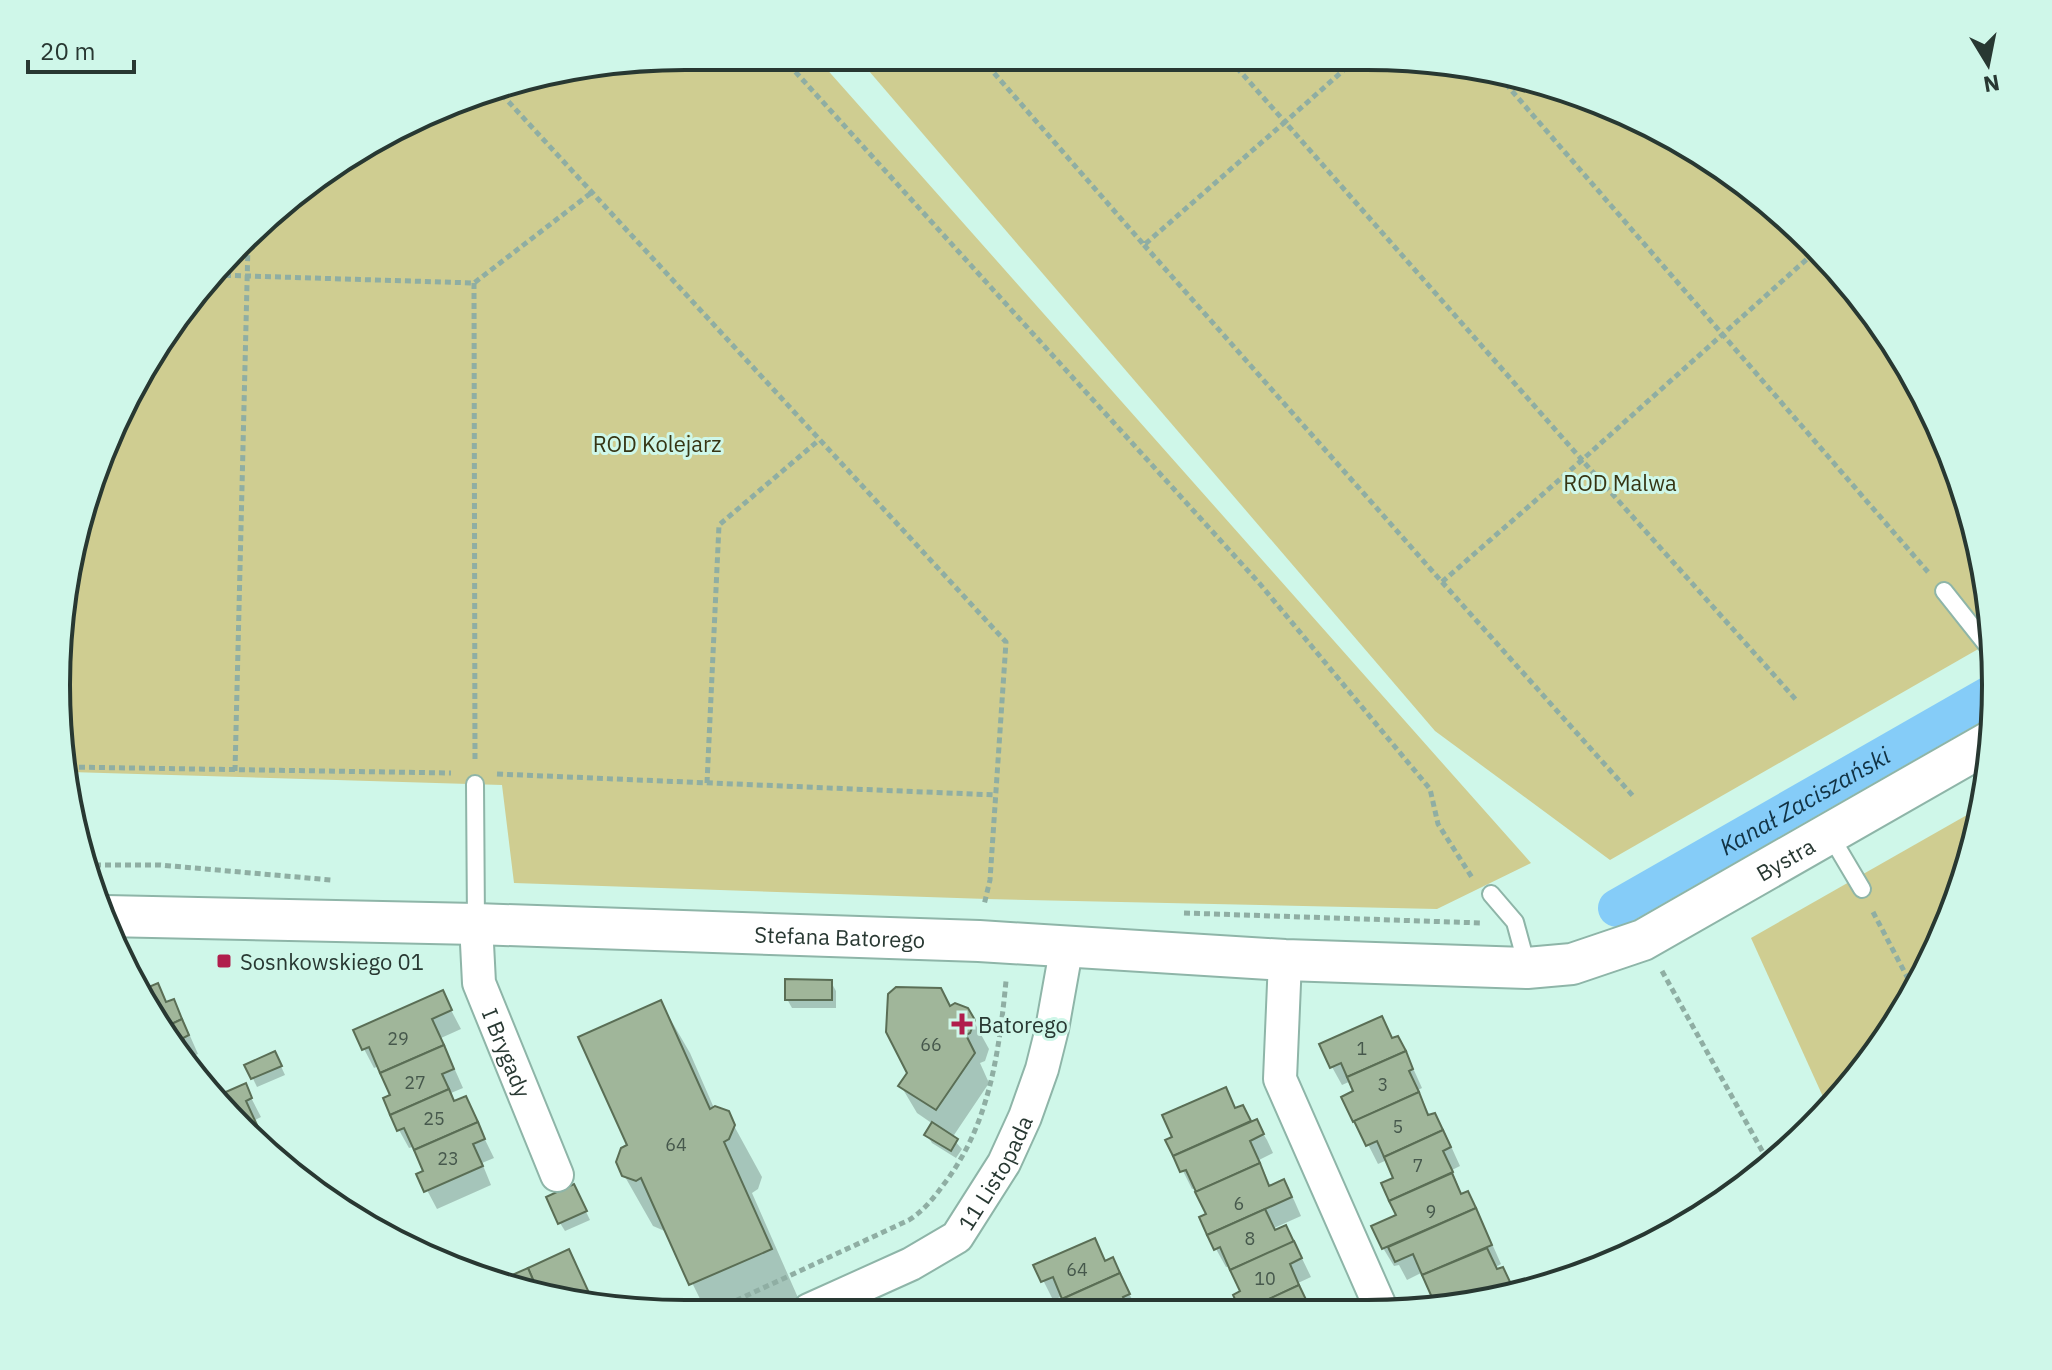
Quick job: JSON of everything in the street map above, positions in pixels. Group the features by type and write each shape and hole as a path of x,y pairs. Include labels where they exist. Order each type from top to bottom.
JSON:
{"street":[{"name":"Bystra","path":"1572,964 1643,940 1979,748"},
{"name":"Stefana Batorego","path":"116,916 476,924 979,941 1285,960 1527,968 1572,964"},
{"name":"I Brygady","path":"476,924 479,983 557,1175"},
{"name":"11 Listopada","path":"831,1300 911,1264 957,1237 1004,1163 1025,1117 1052,1029 1067,945"},
{"path":"1285,960 1280,1079 1377,1300"}],"lane":[{"path":"1944,591 1980,637"},
{"path":"475,778 476,924"},
{"path":"1829,834 1862,889"},
{"path":"1491,894 1515,922 1527,968"}],"path":[{"path":"794,70 1260,584 1430,789 1438,824 1475,882 1491,894"},
{"path":"991,70 1633,796"},
{"path":"1239,70 1798,702"},
{"path":"1144,245 1344,70"},
{"path":"1508,87 1944,591"},
{"path":"505,98 1006,642 990,880 979,941"},
{"path":"227,275 474,283 591,193"},
{"path":"235,771 248,252"},
{"path":"1442,582 1809,257"},
{"path":"474,283 475,778"},
{"path":"707,783 719,525 819,440"},
{"path":"75,767 707,783 996,795"},
{"path":"1862,889 1908,978"},
{"path":"1643,940 1764,1154"},
{"path":"737,1300 925,1210 963,1158 986,1106 1000,1038 1006,981"}],"green space":[{"name":"ROD Kolejarz","path":"685,70 828,70 1531,863 1437,909 987,899 514,883 502,785 76,772 70,685 75,605 91,526 133,413 174,343 197,311 250,250 311,197 343,174 413,133 526,91 605,75"},
{"name":"ROD Malwa","path":"868,70 1367,70 1447,75 1487,82 1565,103 1639,133 1675,152 1741,197 1802,250 1829,280 1855,311 1900,378 1935,450 1961,526 1977,605 1981,647 1610,860 1435,731"},
{"path":"1968,815 1949,883 1919,957 1878,1027 1823,1097 1751,938"}],"building":[{"path":"785,979 832,980 832,1000 785,1000"},
{"path":"158,983 166,1002 174,999 182,1019 172,1024 149,987"},
{"path":"896,987 941,988 950,1006 955,1003 968,1008 975,1020 970,1033 966,1035 975,1053 936,1110 898,1086 907,1073 886,1032 888,994"},
{"path":"443,990 452,1010 432,1019 444,1045 380,1073 369,1047 362,1050 353,1030"},
{"path":"661,1000 710,1109 715,1106 729,1111 735,1125 729,1139 724,1142 772,1249 689,1285 641,1178 636,1181 622,1176 616,1162 621,1148 627,1145 578,1037"},
{"path":"1382,1016 1392,1038 1398,1036 1406,1051 1347,1077 1341,1063 1330,1068 1319,1044"},
{"path":"182,1019 189,1035 183,1038 184,1041 174,1027 172,1024"},
{"path":"444,1045 454,1069 442,1074 449,1089 390,1115 383,1098 390,1095 380,1073"},
{"path":"275,1051 282,1066 251,1079 244,1065"},
{"path":"1406,1051 1413,1069 1409,1071 1419,1092 1353,1122 1341,1097 1353,1091 1347,1077"},
{"path":"246,1083 252,1098 246,1101 257,1125 250,1120 225,1092"},
{"path":"1226,1087 1235,1108 1243,1105 1251,1121 1173,1156 1165,1140 1172,1137 1162,1115"},
{"path":"449,1089 454,1101 466,1096 478,1122 414,1150 404,1128 397,1131 390,1115"},
{"path":"1419,1092 1428,1115 1435,1113 1443,1130 1384,1157 1377,1141 1366,1146 1354,1121"},
{"path":"1257,1119 1264,1134 1250,1141 1260,1163 1196,1192 1186,1170 1180,1172 1173,1156"},
{"path":"478,1122 485,1139 473,1144 483,1166 424,1192 416,1174 423,1171 414,1150"},
{"path":"932,1122 958,1139 951,1151 924,1135"},
{"path":"1443,1130 1451,1147 1443,1151 1453,1172 1389,1201 1381,1183 1393,1178 1384,1157"},
{"path":"1260,1163 1269,1186 1284,1179 1292,1197 1207,1235 1199,1217 1206,1214 1195,1192"},
{"path":"1452,1173 1461,1194 1468,1191 1476,1208 1382,1249 1371,1226 1396,1215 1389,1201"},
{"path":"574,1184 587,1211 558,1224 546,1197"},
{"path":"1476,1208 1492,1245 1422,1275 1413,1254 1395,1262 1388,1247"},
{"path":"1265,1209 1275,1230 1286,1225 1294,1242 1230,1270 1220,1247 1214,1250 1207,1235"},
{"path":"1095,1238 1105,1261 1113,1257 1120,1273 1062,1299 1053,1277 1041,1282 1033,1265"},
{"path":"1294,1241 1302,1258 1290,1264 1299,1285 1267,1300 1235,1300 1233,1295 1240,1291 1230,1270"},
{"path":"1487,1248 1497,1269 1503,1267 1510,1283 1432,1297 1422,1275"},
{"path":"569,1249 589,1292 533,1281 528,1268"},
{"path":"528,1268 533,1281 526,1279 512,1275"},
{"path":"1120,1273 1130,1294 1123,1297 1124,1300 1062,1299"},
{"path":"1299,1285 1306,1300 1267,1300"}],"waterway":[{"name":"Kanał Zaciszański","path":"1617,908 1982,699"}],"place":[{"name":"Sosnkowskiego 01","path":"224,961"},
{"name":"Batorego","path":"962,1024"}]}
